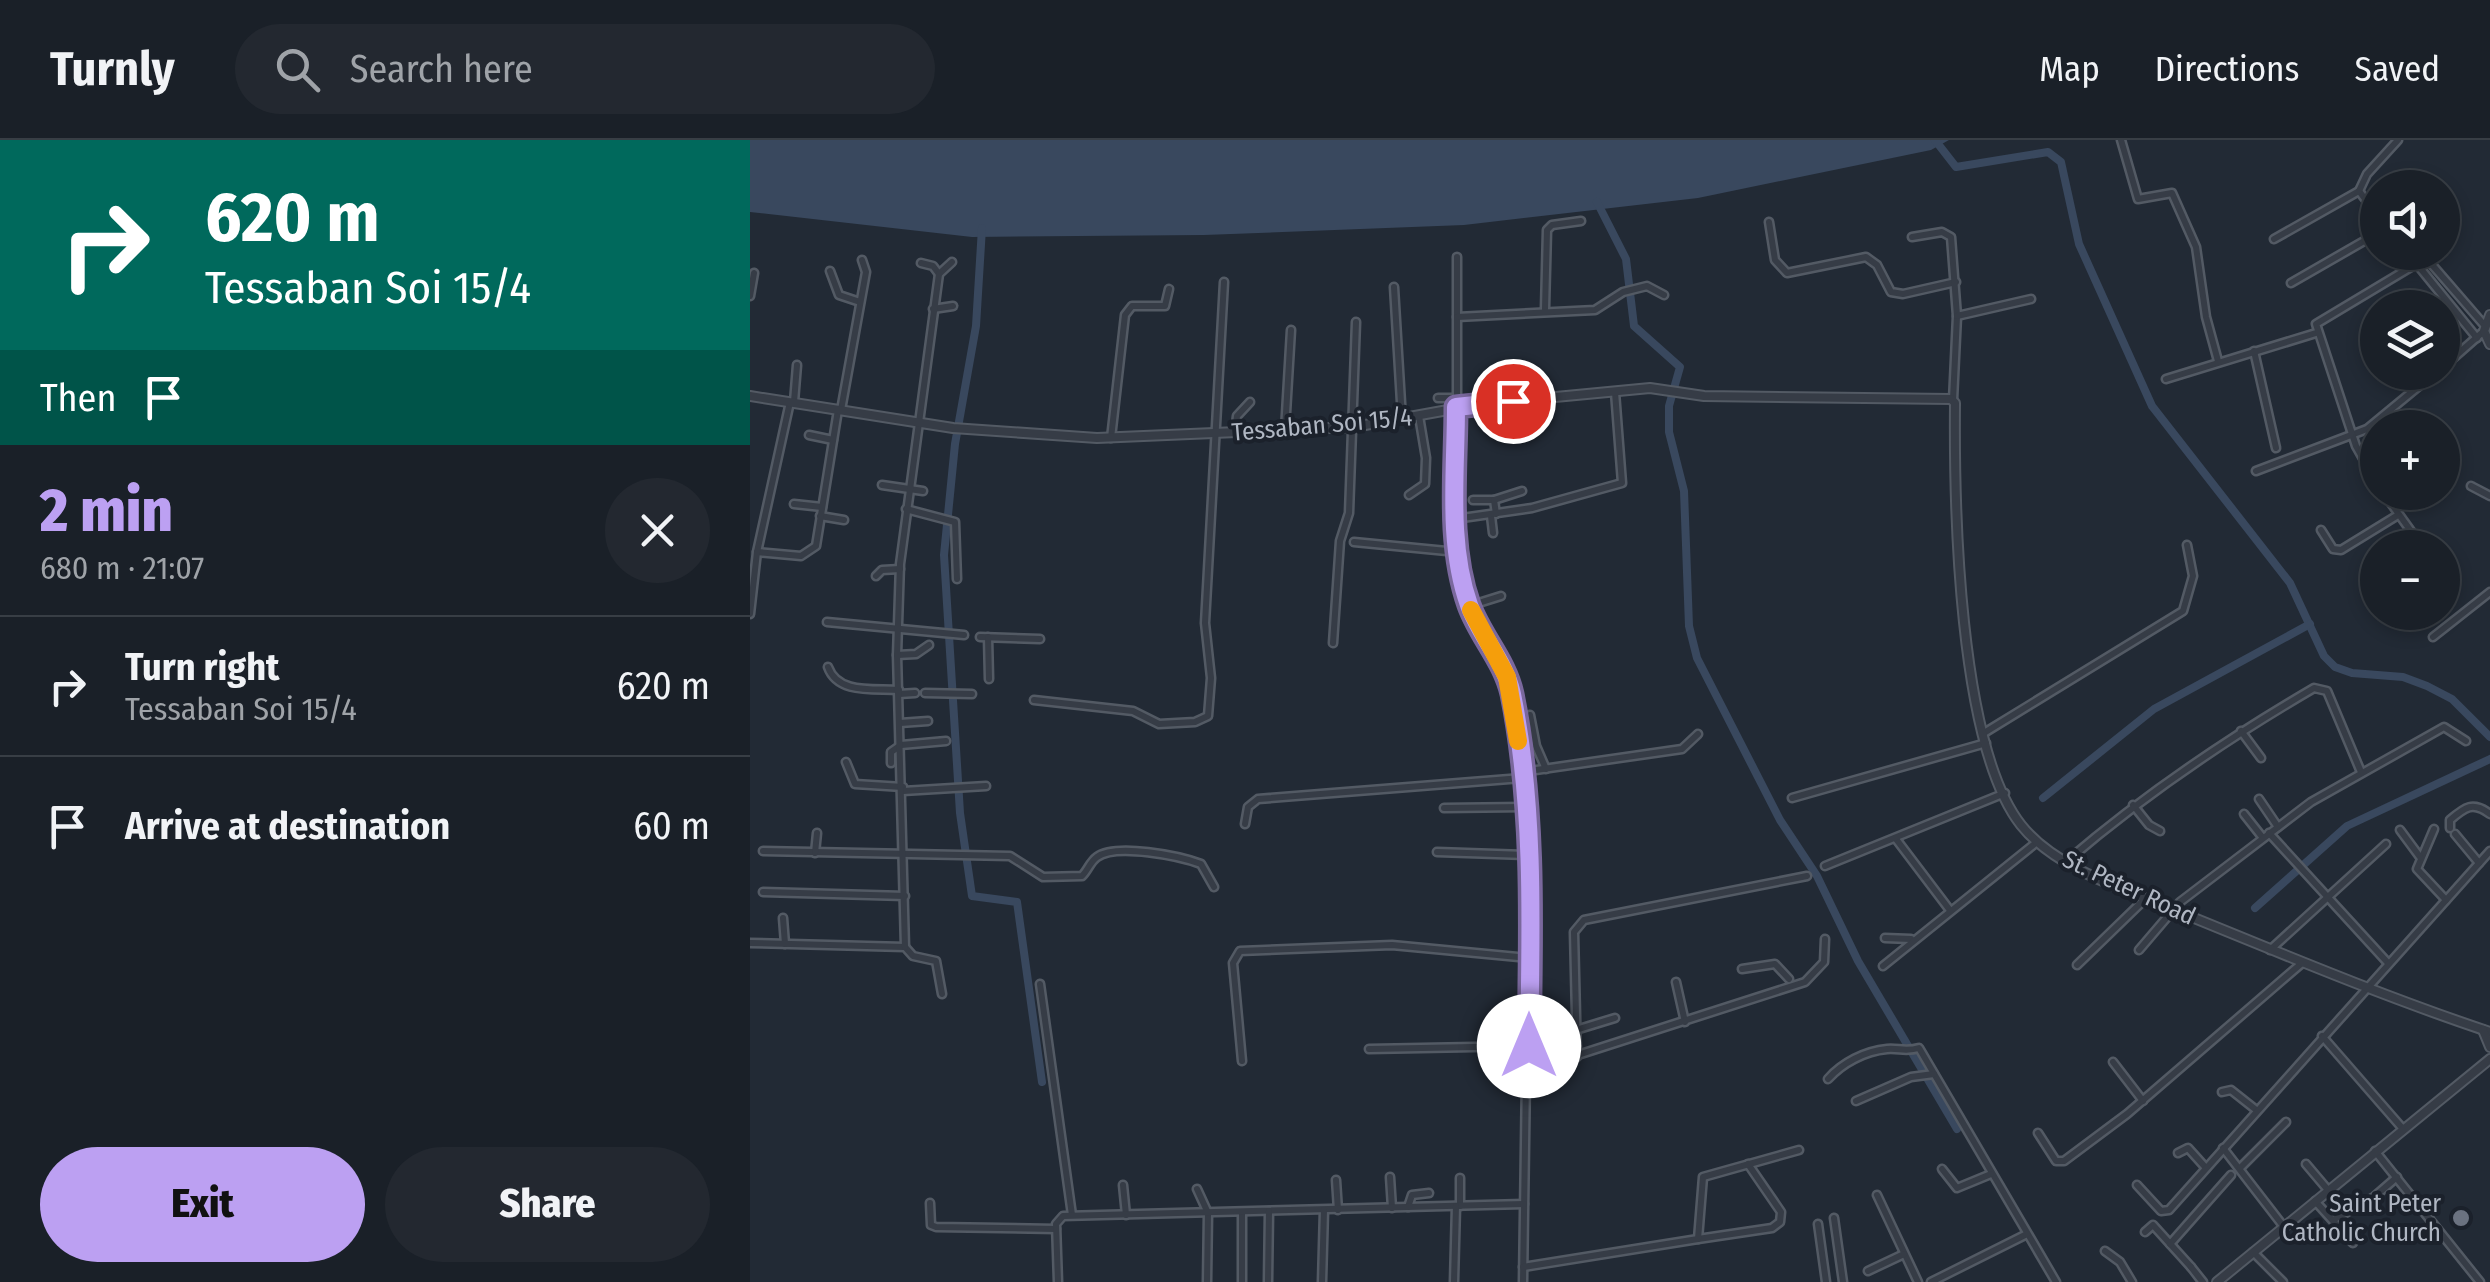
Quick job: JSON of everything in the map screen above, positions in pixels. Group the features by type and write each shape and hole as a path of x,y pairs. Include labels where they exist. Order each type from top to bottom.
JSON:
{"street":[{"path":"2121,140 2138,199 2172,193 2194,241 2218,361"},
{"path":"2371,170 2398,140"},
{"path":"2274,239 2360,191"},
{"path":"1545,309 1547,230 1552,224 1581,222"},
{"path":"1769,222 1775,260 1786,273 1866,257 1878,265 1885,287 1896,294 1956,282"},
{"path":"1912,237 1947,232 1956,282 1953,400"},
{"path":"2291,283 2360,243"},
{"path":"1457,257 1458,552 1470,606 1512,690 1528,855 1529,1046 1523,1282"},
{"path":"757,552 808,553 816,546 866,272 862,260"},
{"path":"921,262 933,266 939,274"},
{"path":"942,994 936,961 913,956 905,946 906,856 897,630 908,488 939,274 952,262"},
{"path":"2360,448 2316,334 2319,320 2406,270"},
{"path":"2422,270 2482,332"},
{"path":"2435,270 2490,344"},
{"path":"830,271 840,295 861,302"},
{"path":"750,296 754,273"},
{"path":"1034,700 1133,711 1159,724 1195,722 1208,716 1212,678 1205,623 1224,282"},
{"path":"1457,317 1545,309 1600,309 1623,292 1647,286 1664,295"},
{"path":"1394,287 1402,419"},
{"path":"1110,438 1124,315 1132,306 1165,306 1169,288"},
{"path":"1957,316 2031,299"},
{"path":"934,309 954,306"},
{"path":"2460,352 2482,332 2490,315"},
{"path":"1333,644 1340,541 1348,513 1356,322"},
{"path":"1286,430 1290,330"},
{"path":"2166,380 2316,334"},
{"path":"2254,351 2276,448"},
{"path":"750,614 757,552 797,365"},
{"name":"Tessaban Soi 15/4","path":"750,396 953,428 1110,438 1354,427 1419,416 1455,402 1672,388 1683,393 1953,400"},
{"path":"2256,471 2354,436 2413,390"},
{"path":"1456,518 1493,515 1622,483 1616,392"},
{"path":"1438,398 1455,402"},
{"name":"St. Peter Road","path":"1953,400 1958,568 1985,738 2018,822 2038,842 2067,861 2146,899 2365,989 2486,1031 2490,1047"},
{"path":"1234,433 1237,416 1250,402"},
{"path":"1409,496 1425,484 1426,458 1419,416"},
{"path":"809,435 833,440"},
{"path":"1448,480 1448,494 1455,500"},
{"path":"882,484 923,491"},
{"path":"2472,486 2490,496"},
{"path":"1474,500 1494,500 1522,491"},
{"path":"1493,533 1494,500"},
{"path":"794,504 844,520"},
{"path":"906,509 948,519 959,535 954,559 957,578"},
{"path":"2395,510 2409,530"},
{"path":"2321,530 2333,549 2341,550 2398,514"},
{"path":"1354,542 1458,552"},
{"path":"1792,798 1985,738 2183,610 2193,576 2187,546"},
{"path":"876,576 882,570 900,569"},
{"path":"2434,637 2490,592"},
{"path":"1470,606 1501,596"},
{"path":"827,622 956,635"},
{"path":"989,679 984,637 1040,640"},
{"path":"897,655 916,654 929,644"},
{"path":"828,667 835,680 851,687 915,693"},
{"path":"2067,861 2132,804 2241,730 2322,687 2362,772"},
{"path":"926,693 972,694"},
{"path":"1530,715 1536,746 1546,769"},
{"path":"900,722 928,722"},
{"path":"2139,950 2172,909 2266,835 2362,772 2444,727 2466,741"},
{"path":"2241,730 2261,758"},
{"path":"1245,824 1248,807 1258,799 1522,775 1682,749 1698,734"},
{"path":"891,763 891,752 901,745 946,741"},
{"path":"846,762 855,784 956,790 986,786"},
{"path":"1826,866 2005,793"},
{"path":"2259,800 2278,827"},
{"path":"2489,800 2490,814"},
{"path":"2132,804 2160,831"},
{"path":"2479,863 2452,831 2450,820 2466,807 2480,806 2490,814"},
{"path":"1444,808 1524,807"},
{"path":"2244,814 2388,963"},
{"path":"2434,829 2420,857 2420,875 2446,900"},
{"path":"2400,830 2420,857"},
{"path":"816,853 818,833"},
{"path":"1896,839 1949,910"},
{"path":"1884,966 1912,939 2038,842"},
{"path":"2270,950 2386,844"},
{"path":"763,851 1014,856 1043,877 1066,879 1082,876 1100,854 1116,850 1159,853 1201,864 1214,888"},
{"path":"1437,852 1528,855"},
{"path":"2137,1185 2166,1212 2490,852"},
{"path":"1577,1057 1574,932 1584,920 1806,876"},
{"path":"763,892 905,896"},
{"path":"2077,965 2146,899"},
{"path":"783,918 785,944"},
{"path":"1885,938 1912,939"},
{"path":"1528,1071 1685,1022 1790,983 1818,970 1827,952 1825,940"},
{"path":"750,944 905,946"},
{"path":"1242,1061 1234,963 1240,951 1392,945 1529,958"},
{"path":"2038,1133 2056,1160 2064,1161 2143,1100 2302,962"},
{"path":"1742,969 1775,964 1790,983"},
{"path":"1676,982 1685,1022"},
{"path":"1040,984 1064,1216 1056,1229 1058,1282"},
{"path":"1579,1029 1615,1018"},
{"path":"2322,1036 2403,1129"},
{"path":"1368,1049 1529,1046"},
{"path":"1828,1079 1846,1062 1885,1049 1906,1052 1920,1048 2056,1282"},
{"path":"2216,1282 2490,1059"},
{"path":"2114,1062 2143,1100"},
{"path":"1856,1100 1932,1074"},
{"path":"2222,1092 2230,1090 2255,1109"},
{"path":"2240,1168 2286,1122"},
{"path":"2178,1153 2188,1148 2206,1168"},
{"path":"2223,1148 2284,1227"},
{"path":"1698,1239 1701,1180 1799,1150"},
{"path":"2375,1152 2480,1282"},
{"path":"1523,1267 1772,1228 1780,1222 1781,1212 1748,1164"},
{"path":"2306,1164 2328,1190"},
{"path":"1942,1169 1957,1188 1990,1174"},
{"path":"2170,1244 2232,1175"},
{"path":"1390,1176 1392,1208"},
{"path":"2333,1220 2374,1197 2397,1177"},
{"path":"1454,1282 1460,1178"},
{"path":"1336,1180 1338,1210"},
{"path":"1123,1185 1126,1215"},
{"path":"1197,1189 1208,1212 1206,1282"},
{"path":"1408,1207 1412,1195 1429,1193"},
{"path":"1878,1195 1918,1282"},
{"path":"2315,1201 2353,1242"},
{"path":"930,1203 930,1220 936,1226 1056,1229"},
{"path":"1064,1216 1524,1204"},
{"path":"1322,1282 1324,1210"},
{"path":"1268,1211 1268,1282"},
{"path":"1242,1212 1242,1282"},
{"path":"1834,1218 1843,1282"},
{"path":"1818,1224 1826,1282"},
{"path":"2145,1232 2153,1224 2202,1281"},
{"path":"1931,1282 2027,1234"},
{"path":"2104,1250 2120,1262 2132,1282"},
{"path":"2253,1252 2283,1282"},
{"path":"1868,1272 1904,1254"}],"water":[{"path":"750,140 1949,140 1931,150 1698,198 1464,225 1204,235 972,237 750,212"}],"waterway":[{"path":"1935,140 1956,167 2048,152 2061,162 2079,244 2152,406 2290,583 2324,656 2335,667 2352,673 2403,677 2427,686 2452,699 2490,737"},
{"path":"1597,202 1626,259 1634,326 1680,367 1669,406 1669,432 1684,491 1689,626 1697,658 1780,820 1817,876 1858,961 1957,1129"},
{"path":"982,228 976,326 955,444 944,555 960,813 972,896 1017,902 1042,1082"},
{"path":"2043,798 2154,709 2310,624"},
{"path":"2255,908 2347,826 2490,759"}],"slow traffic":[{"path":"1471,610 1512,690 1518,741"}],"place":[{"name":"Saint Peter Catholic Church","path":"2461,1218"}],"route":[{"path":"1513,401 1456,407 1455,500 1458,552 1470,606 1507,677 1516,716 1529,870 1529,1046"}]}
